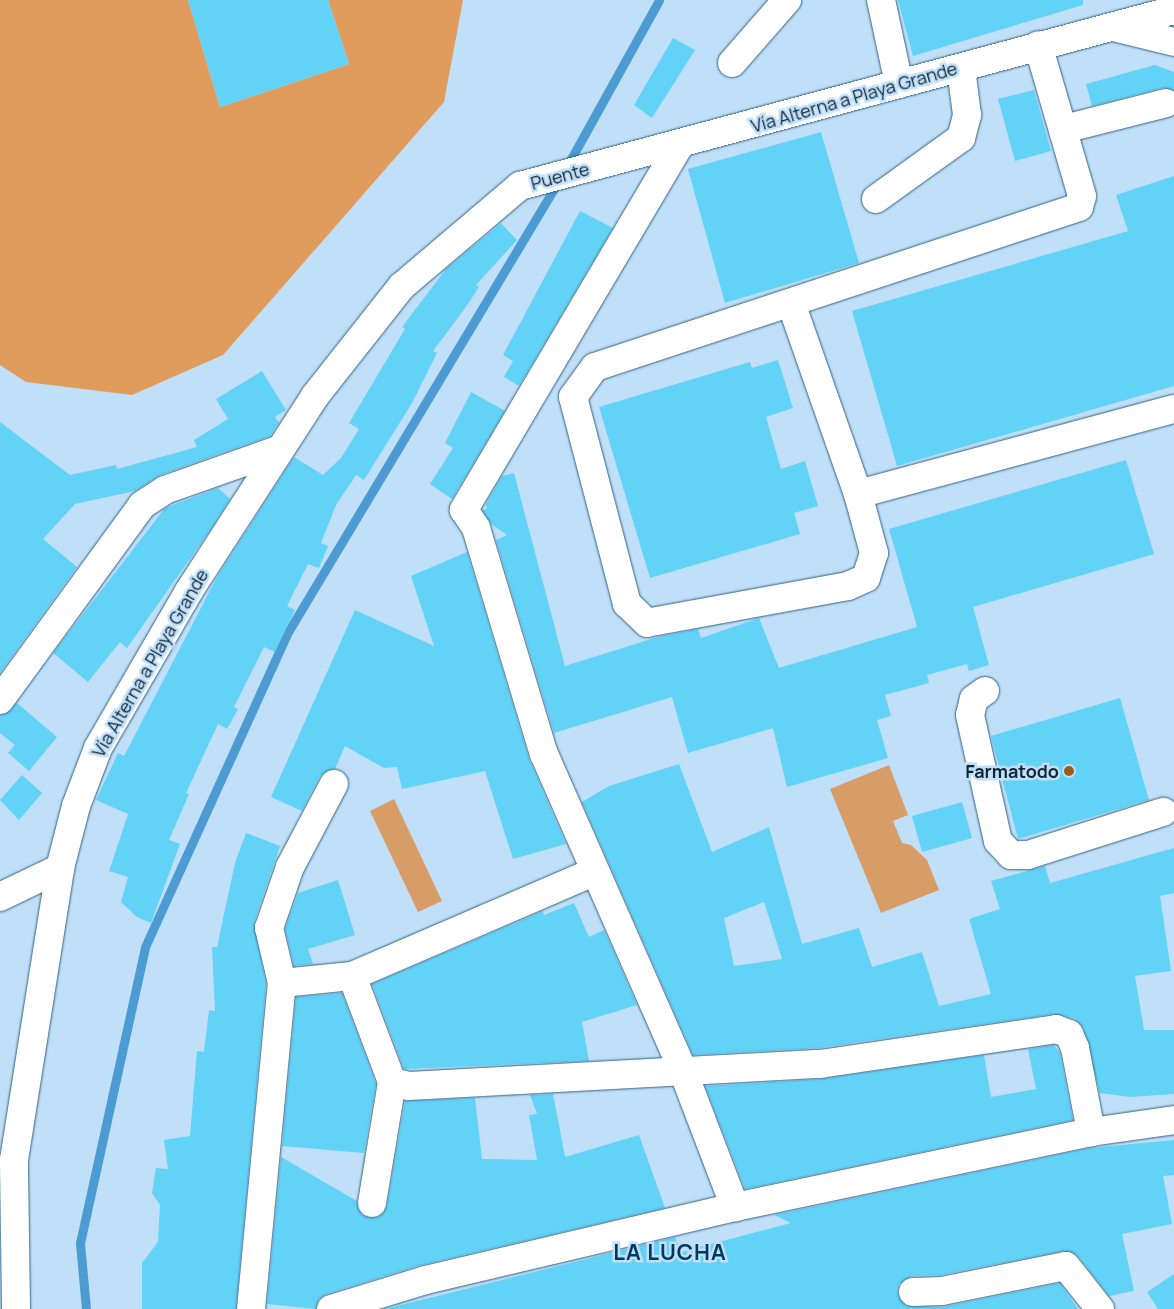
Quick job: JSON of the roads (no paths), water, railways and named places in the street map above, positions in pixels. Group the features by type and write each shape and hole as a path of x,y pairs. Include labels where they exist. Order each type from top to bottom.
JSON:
{"street":[{"path":"732,63 787,0"},
{"path":"881,0 899,84"},
{"name":"Vía Alterna a Playa Grande","path":"600,166 960,68 1106,25 1174,10"},
{"path":"1106,25 1174,42"},
{"path":"791,302 858,494 874,553 866,578 848,586 647,623 628,604 573,397 595,366 1079,207 1082,196 1038,45"},
{"path":"876,199 960,138 967,115 960,68"},
{"path":"1064,129 1166,103"},
{"path":"679,146 464,510 476,528 544,754 593,872 683,1071 735,1207"},
{"name":"Puente","path":"520,186 600,166"},
{"name":"Vía Alterna a Playa Grande","path":"16,1309 14,1160 60,868 76,806 98,748 189,591 278,450 354,343 402,286 520,186"},
{"path":"858,494 1174,409"},
{"path":"0,700 142,505 165,490 278,450"},
{"path":"985,691 974,699 970,715 998,841 1011,855 1028,855 1163,812"},
{"path":"251,1309 282,984 269,928 290,867 334,784"},
{"path":"0,897 60,868"},
{"path":"282,984 352,976 593,872"},
{"path":"352,976 392,1082 372,1203"},
{"path":"392,1082 410,1086 820,1064 1056,1029 1070,1034 1075,1048 1091,1132"},
{"path":"331,1309 426,1280 735,1207 1091,1132 1174,1120"},
{"path":"913,1292 942,1291 1066,1266 1100,1309"}],"waterway":[{"path":"566,168 659,0"},
{"path":"86,1309 80,1243 145,947 288,632 558,182"}],"place":[{"name":"Farmatodo","path":"1069,771"}],"district":[{"name":"LA LUCHA","path":"670,1253"}]}
